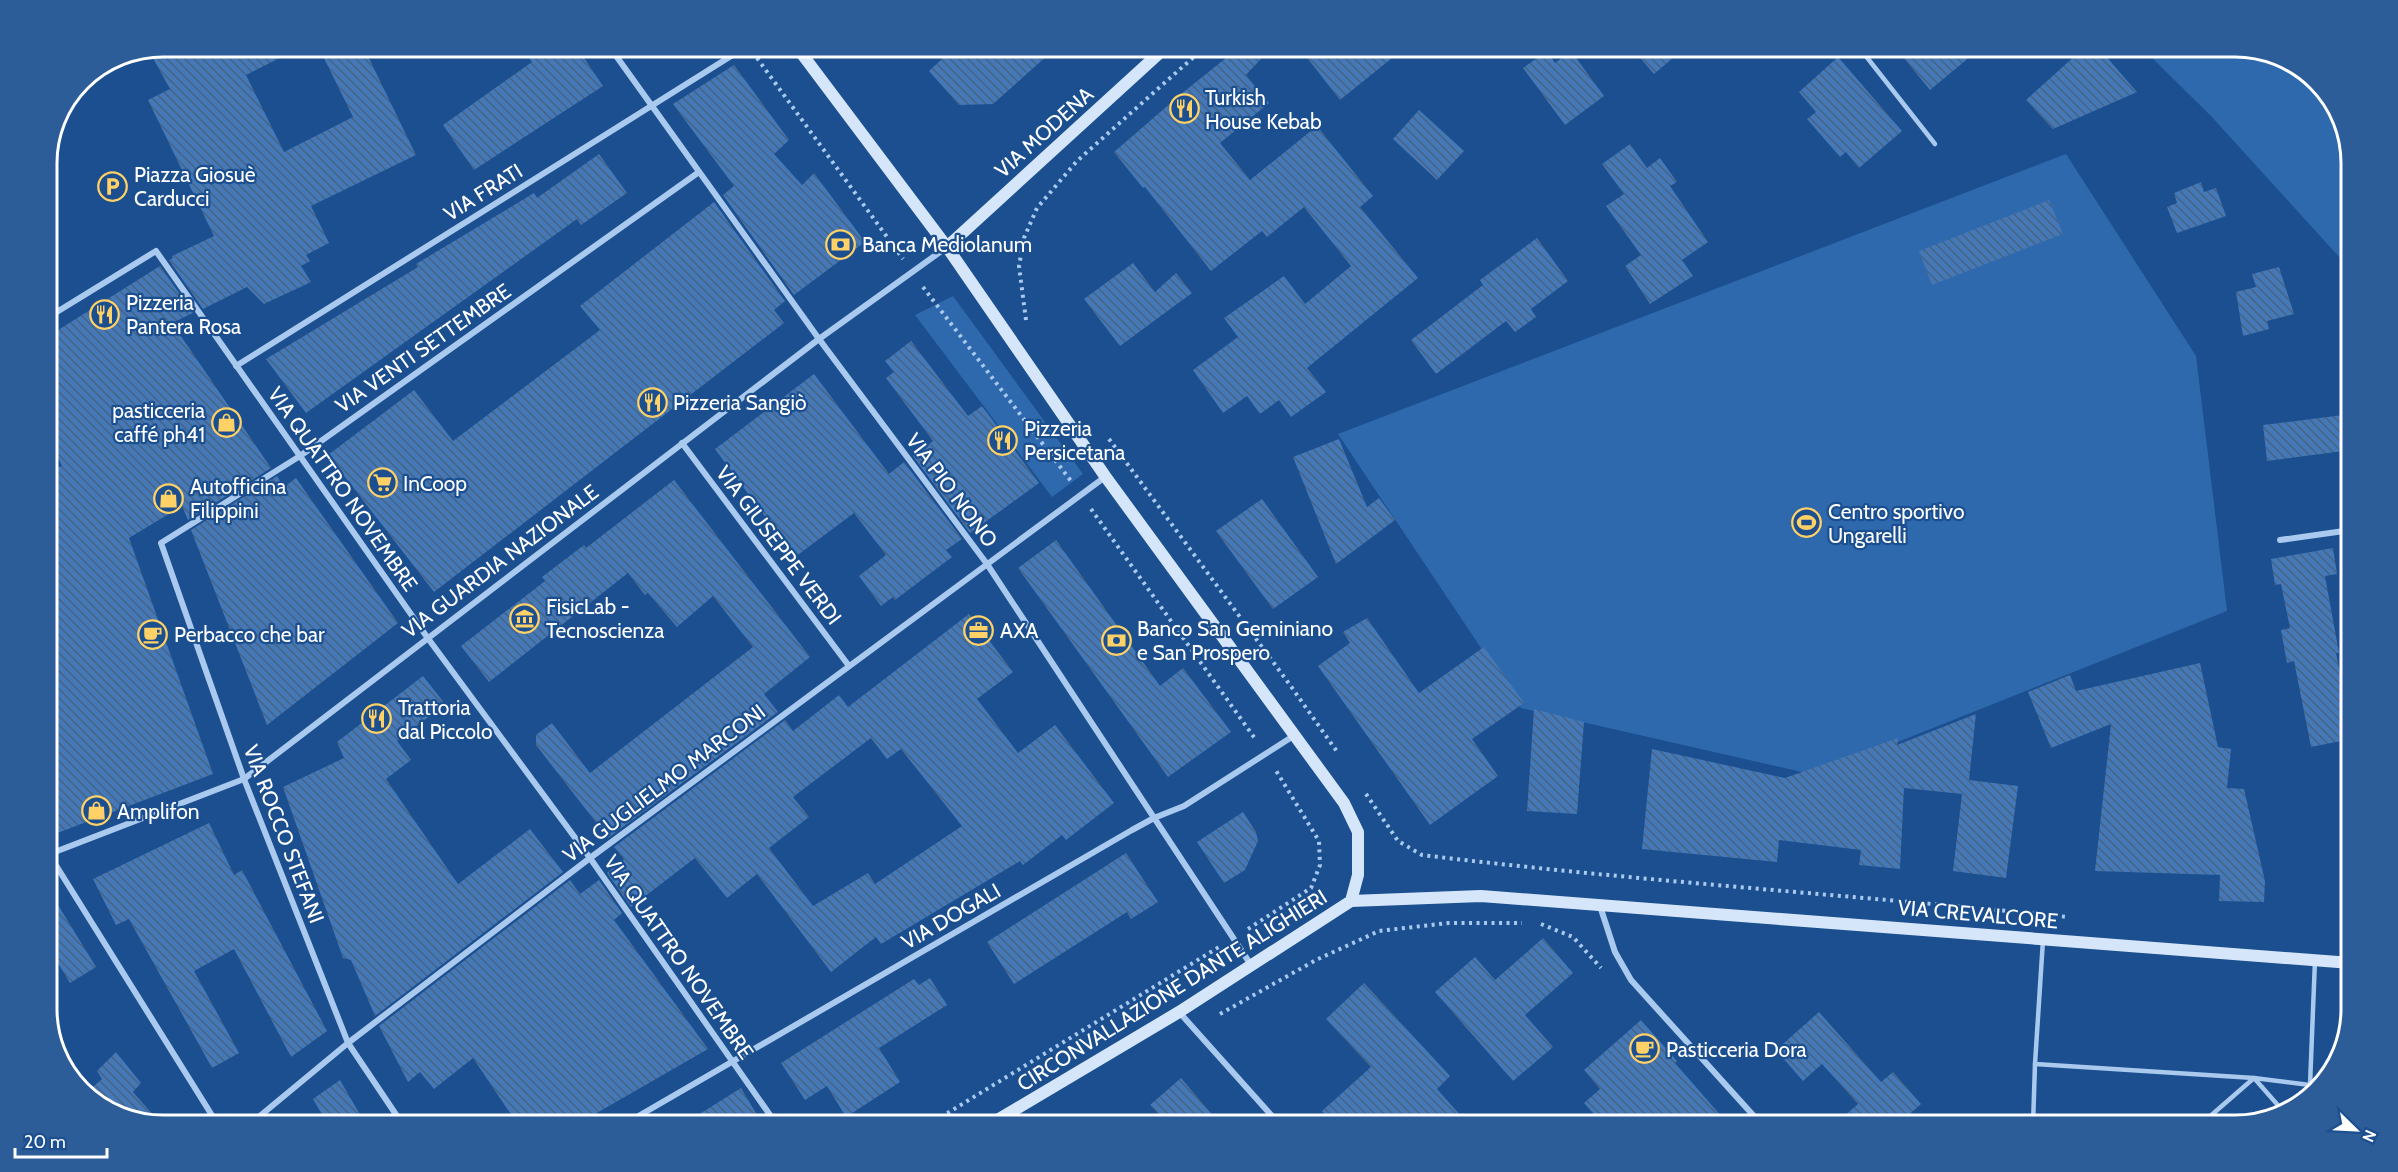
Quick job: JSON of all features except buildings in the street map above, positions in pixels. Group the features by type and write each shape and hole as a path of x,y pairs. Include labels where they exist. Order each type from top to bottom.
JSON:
{"main road":[{"name":"CIRCONVALLAZIONE DANTE ALIGHIERI","path":"804,57 947,247 1106,476 1344,803 1358,832 1358,875 1351,901 1179,1012 1006,1115"},
{"name":"VIA MODENA","path":"947,247 1155,57"},
{"name":"VIA CREVALCORE","path":"1351,901 1481,896 2341,962"}],"street":[{"name":"VIA PIO NONO","path":"617,57 819,339 987,564 1251,965"},
{"name":"VIA FRATI","path":"236,366 730,57"},
{"name":"VIA VENTI SETTEMBRE","path":"161,543 300,456 699,172"},
{"name":"VIA GUARDIA NAZIONALE","path":"57,849 244,779 819,339 947,247"},
{"name":"VIA QUATTRO NOVEMBRE","path":"57,312 156,251 427,637 590,858 770,1115"},
{"name":"VIA GIUSEPPE VERDI","path":"682,443 849,666"},
{"name":"VIA GUGLIELMO MARCONI","path":"261,1115 348,1042 590,858 1106,476"},
{"path":"2280,540 2341,531"},
{"name":"VIA ROCCO STEFANI","path":"161,543 244,779 348,1042 396,1115"},
{"name":"VIA DOGALI","path":"640,1115 1154,818 1184,806 1295,735"},
{"path":"57,869 212,1115"},
{"path":"1600,906 1615,952 1631,980 1753,1115"},
{"path":"1179,1012 1271,1115"}],"lane":[{"path":"1867,57 1935,144"},
{"path":"2033,1115 2043,939"},
{"path":"2310,1084 2315,960"},
{"path":"2035,1064 2254,1078 2309,1085"},
{"path":"2254,1078 2278,1106"},
{"path":"2211,1115 2254,1078"}],"path":[{"path":"757,57 912,272 1081,494 1265,753 1319,841 1320,865 1311,888 1234,938 944,1115"},
{"path":"1029,326 1024,318 1019,266 1024,238 1036,207 1077,160 1194,57"},
{"path":"1106,435 1283,675 1344,763"},
{"path":"1364,792 1398,841 1422,855 1692,884 1876,898 2071,917"},
{"path":"1219,1014 1316,960 1379,931 1448,923 1526,923"},
{"path":"1538,923 1573,937 1602,970"}],"shaded area":[{"path":"2151,57 2256,59 2282,68 2305,83 2315,93 2330,116 2339,142 2341,259 2211,116"},
{"name":"Centro sportivo Ungarelli","path":"2066,154 2196,356 2227,611 1815,775 1521,708 1338,434"},
{"path":"953,296 1083,474 1052,497 915,315"}],"place":[{"name":"Turkish House Kebab","path":"1184,109"},
{"name":"Piazza Giosuè Carducci","path":"113,186"},
{"name":"Banca Mediolanum","path":"841,244"},
{"name":"Pizzeria Pantera Rosa","path":"105,314"},
{"name":"Pizzeria Sangiò","path":"652,402"},
{"name":"pasticceria caffé ph41","path":"226,422"},
{"name":"Pizzeria Persicetana","path":"1003,440"},
{"name":"InCoop","path":"382,483"},
{"name":"Autofficina Filippini","path":"169,498"},
{"name":"Centro sportivo Ungarelli","path":"1807,523"},
{"name":"FisicLab - Tecnoscienza","path":"525,618"},
{"name":"AXA","path":"979,630"},
{"name":"Perbacco che bar","path":"153,634"},
{"name":"Banco San Geminiano e San Prospero","path":"1116,640"},
{"name":"Trattoria dal Piccolo","path":"377,719"},
{"name":"Amplifon","path":"96,811"},
{"name":"Pasticceria Dora","path":"1645,1049"}]}
